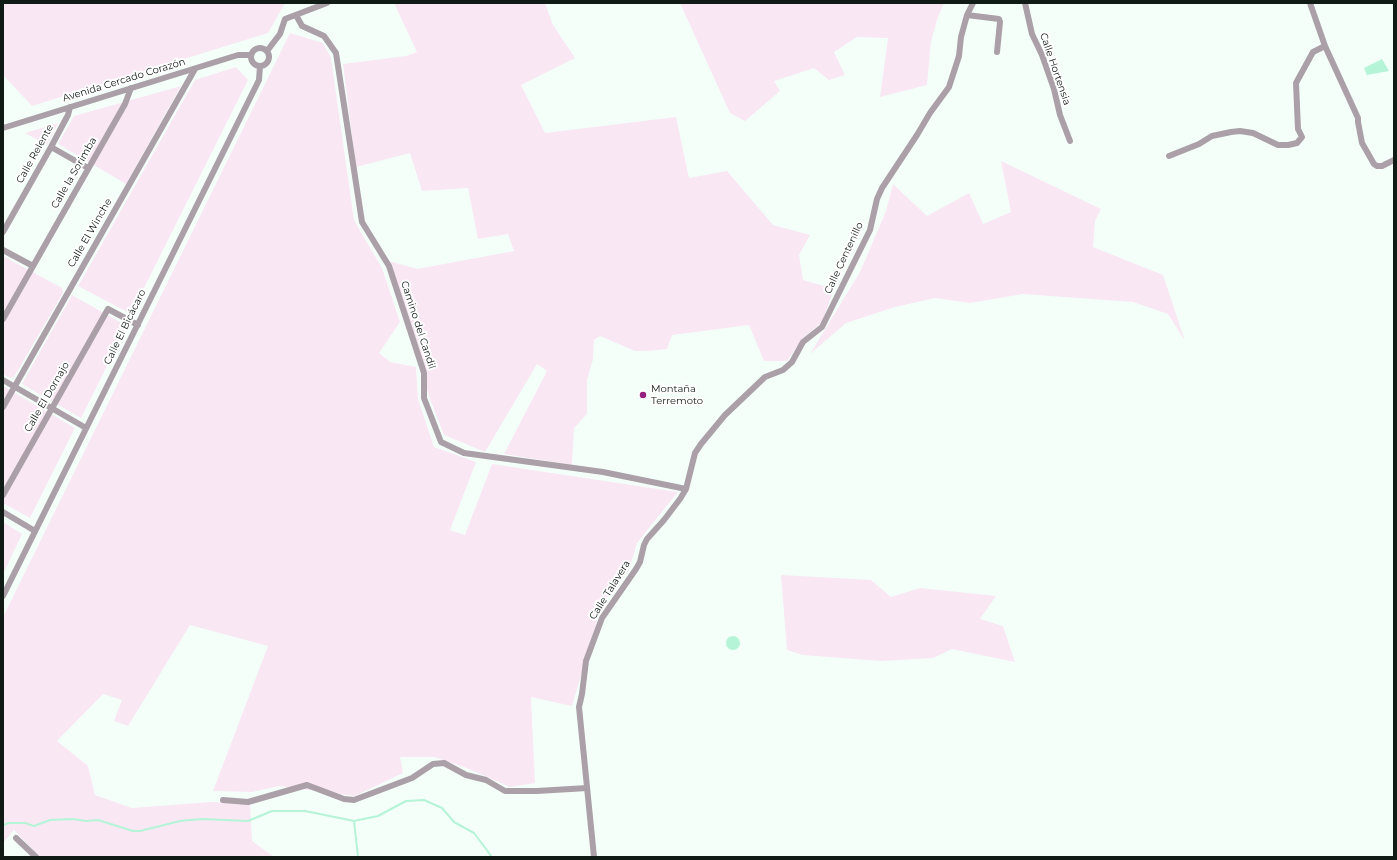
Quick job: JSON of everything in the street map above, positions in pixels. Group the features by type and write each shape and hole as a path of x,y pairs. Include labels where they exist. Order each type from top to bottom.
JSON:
{"street":[{"path":"267,51 280,34 285,19 327,3"},
{"name":"Calle Centenillo","path":"686,489 695,453 725,415 765,377 783,370 792,362 803,342 822,327 870,230 877,198 882,188 953,80 959,56 961,37 967,15 973,3"},
{"name":"Calle Hortensia","path":"1024,3 1032,34 1042,55 1054,90 1060,115 1070,141"},
{"path":"1310,3 1324,46 1358,118 1362,143 1374,164 1380,167 1394,160"},
{"name":"Camino del Candil","path":"296,15 302,26 324,36 336,53 362,222 389,266 424,373 424,398 441,442 464,453 603,472 686,489"},
{"path":"967,15 999,19 997,52"},
{"path":"1169,156 1206,141 1212,136 1240,131 1253,133 1278,145 1297,143 1302,137 1298,129 1296,82 1314,52 1324,46"},
{"path":"257,48 262,48 267,51 269,59 266,64 260,66 255,65 251,61 251,55 257,48"},
{"name":"Avenida Cercado Corazón","path":"3,128 238,55 251,55"},
{"name":"Calle El Bicácaro","path":"3,596 259,80 260,66"},
{"name":"Calle El Winche","path":"3,407 195,69"},
{"name":"Calle la Sorimba","path":"3,319 125,104 131,88"},
{"name":"Calle Relente","path":"3,232 51,147 68,115 70,107"},
{"path":"51,147 88,168"},
{"path":"3,250 33,266"},
{"name":"Calle El Dornajo","path":"3,495 108,309 138,325"},
{"path":"3,380 86,428"},
{"name":"Calle Talavera","path":"594,857 579,707 586,660 602,618 640,562 647,539 664,520 686,489"},
{"path":"3,512 36,531"},
{"path":"223,800 248,802 307,785 344,799 354,800 412,778 433,764 444,763 466,775 486,780 505,791 587,788"},
{"path":"16,838 36,857"}],"shaded area":[{"path":"3,3 285,3 268,33 32,106 3,75"},
{"path":"394,3 545,3 553,25 575,58 521,85 545,133 676,117 689,178 727,171 773,225 810,235 799,255 803,280 834,289 822,322 802,339 787,361 764,361 749,325 672,335 667,349 648,351 635,351 600,336 594,340 593,359 587,380 587,414 574,428 572,465 504,454 547,371 537,364 485,452 444,435 430,399 389,261 417,269 514,251 508,234 478,239 468,188 422,191 410,153 356,167 343,64 406,56 417,52"},
{"path":"680,3 944,3 931,41 927,85 880,97 888,38 857,37 834,52 845,75 829,80 814,68 774,81 780,91 745,121 730,113"},
{"path":"290,33 323,43 331,58 354,220 382,268 400,322 379,353 390,362 416,367 418,399 434,447 476,462 450,530 465,535 492,464 678,492 637,543 629,570 602,603 572,706 531,697 535,783 510,787 464,767 434,757 400,757 403,773 355,796 279,786 252,792 213,791 268,646 190,625 128,726 114,721 122,700 103,694 57,741 88,766 95,795 132,808 211,802 250,804 252,841 274,857 40,857 14,830 3,843 3,617"},
{"path":"1382,59 1389,71 1367,75 1364,68"},
{"path":"236,67 248,80 131,314 78,286 195,80"},
{"path":"181,86 126,184 58,144 74,116"},
{"path":"58,123 47,145 25,133"},
{"path":"1001,161 1101,209 1095,221 1093,247 1163,275 1185,341 1168,314 1133,302 1023,294 970,303 935,298 895,307 846,323 810,354 860,272 886,211 893,184 927,216 969,193 983,224 1011,212"},
{"path":"3,256 62,288 63,293 14,377 10,378 3,374"},
{"path":"72,295 127,326 81,418 22,384"},
{"path":"3,386 75,428 30,518 3,503"},
{"path":"3,522 22,534 3,574"},
{"path":"781,575 871,580 891,597 920,588 996,596 980,619 1003,626 1015,662 952,649 933,658 881,661 803,655 787,650"},
{"path":"730,636 736,636 740,640 740,646 736,650 730,650 726,646 726,640"}],"waterway":[{"path":"3,825 9,823 25,823 34,826 50,820 98,820 133,831 140,831 180,821 202,819 248,821 272,811 305,811 354,821 378,816 406,801 424,800 442,808 454,822 474,833 492,857"},
{"path":"354,821 358,857"}],"place":[{"name":"Montaña Terremoto","path":"643,395"}]}
